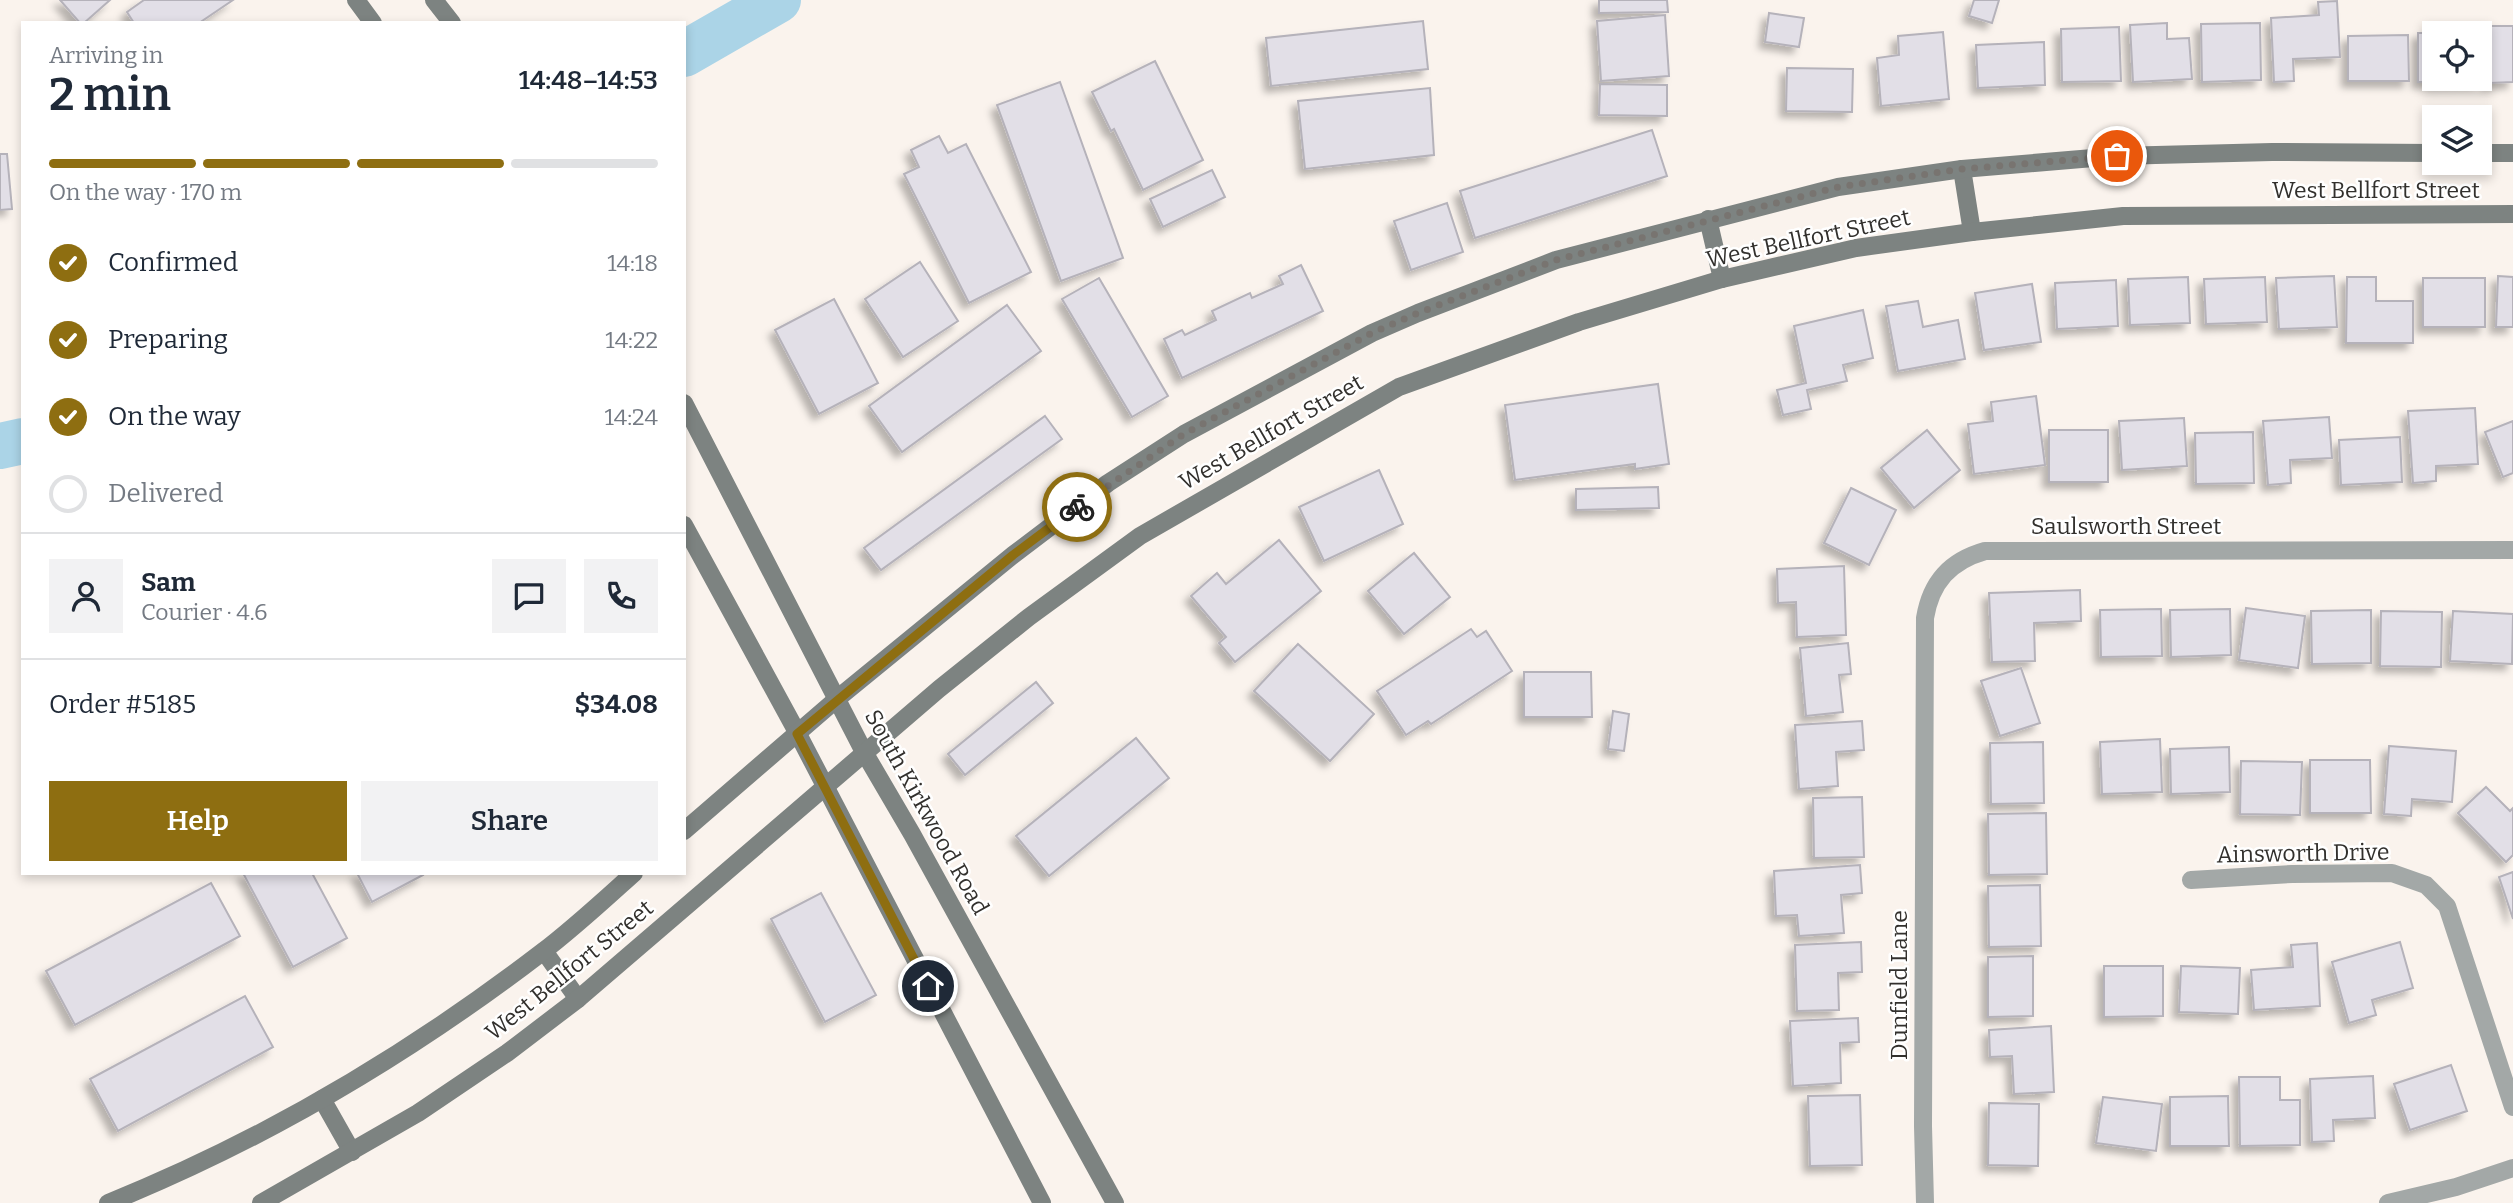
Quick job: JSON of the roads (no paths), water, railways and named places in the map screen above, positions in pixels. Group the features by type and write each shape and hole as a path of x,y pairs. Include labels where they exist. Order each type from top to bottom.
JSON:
{"main road":[{"path":"356,0 372,21"},
{"path":"434,0 450,21"},
{"name":"West Bellfort Street","path":"686,829 838,698 1013,555 1108,484 1184,434 1372,333 1418,313 1556,260 1838,187 1962,169 2117,156 2272,152 2422,153"},
{"name":"West Bellfort Street","path":"2492,153 2513,153"},
{"path":"1962,169 1972,232"},
{"name":"West Bellfort Street","path":"261,1203 429,1106 507,1053 578,999 864,752 1029,617 1140,536 1399,387 1579,322 1722,279 1856,248 2123,216 2513,214"},
{"path":"1708,219 1722,279"},
{"name":"South Kirkwood Road","path":"686,407 864,752 1115,1203"},
{"path":"686,529 825,787 1042,1203"},
{"name":"West Bellfort Street","path":"108,1203 145,1188 322,1099 399,1051 544,951 633,875"},
{"path":"544,951 578,999"},
{"path":"322,1099 352,1152"}],"street":[{"name":"Saulsworth Street","path":"1925,766 1927,602 1943,574 1970,555 1985,551 2513,550"},
{"name":"Dunfield Lane","path":"1925,766 1925,1203"},
{"name":"Ainsworth Drive","path":"2191,880 2292,874 2392,873 2426,886 2447,906 2513,1107"},
{"path":"2388,1203 2456,1187 2513,1168"}],"waterway":[{"path":"686,53 778,0"},
{"path":"0,446 21,441"}]}
